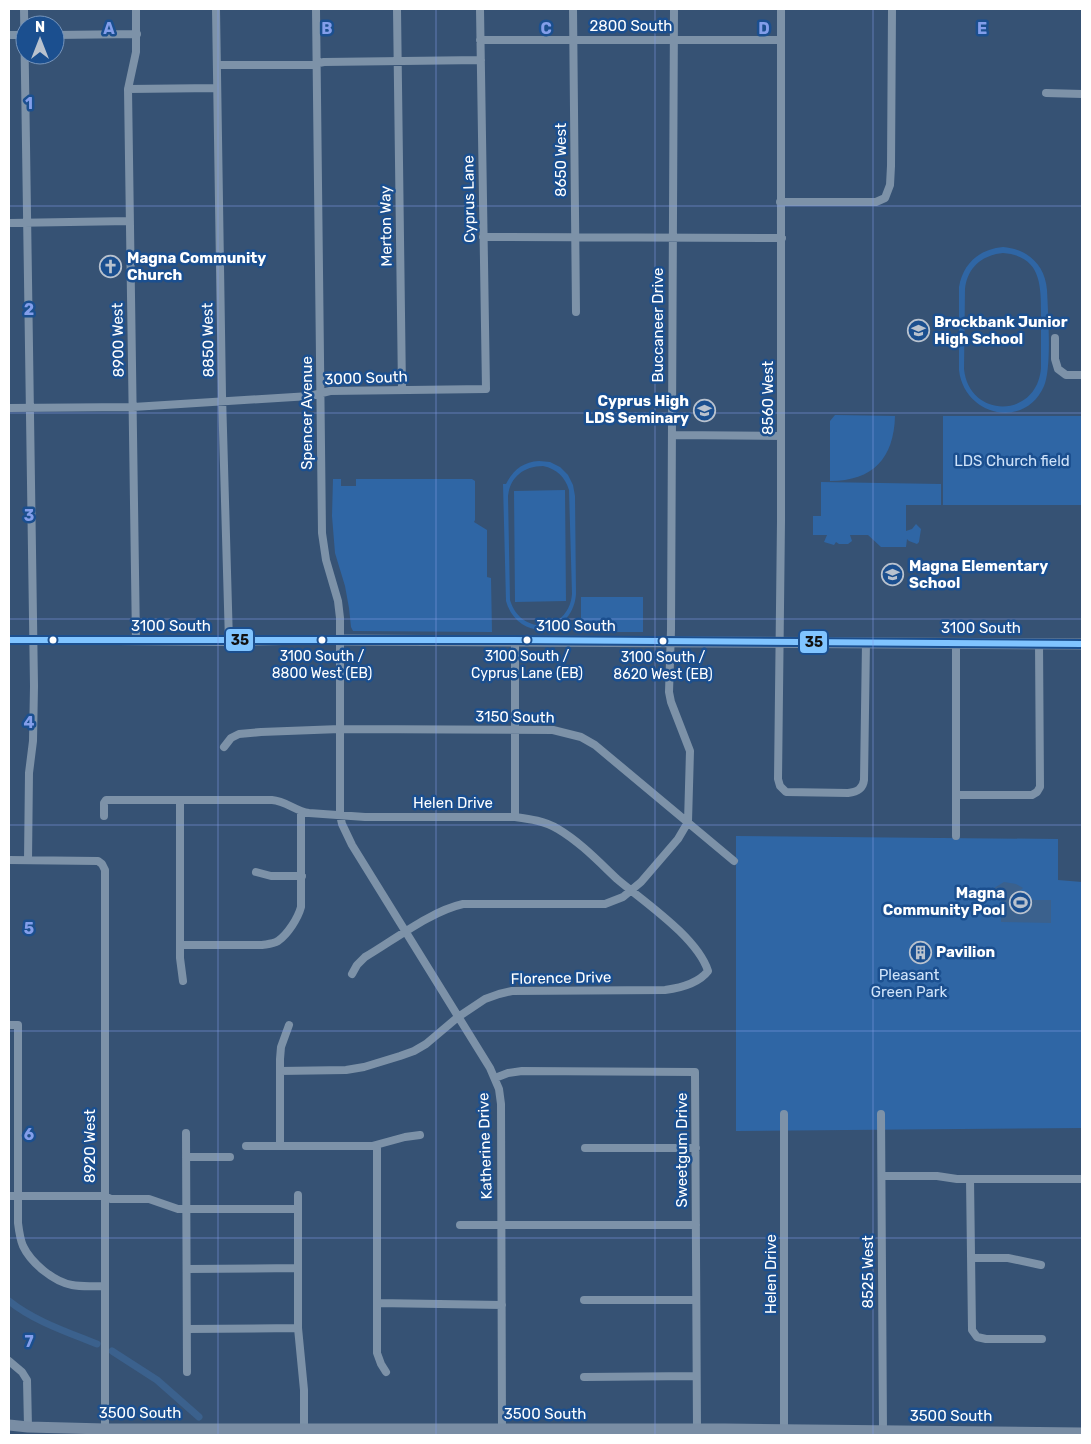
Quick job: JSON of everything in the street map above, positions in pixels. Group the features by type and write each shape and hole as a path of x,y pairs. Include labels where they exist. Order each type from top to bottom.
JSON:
{"street":[{"name":"8900 West","path":"136,9 136,52 128,89 136,641"},
{"name":"8850 West","path":"216,9 229,642"},
{"name":"Spencer Avenue","path":"316,9 322,533 326,560 338,601 340,640 340,815"},
{"name":"Merton Way","path":"397,9 402,390"},
{"name":"Cyprus Lane","path":"480,9 486,389"},
{"name":"8650 West","path":"573,9 576,312"},
{"name":"Buccaneer Drive","path":"674,9 671,642 669,692 690,751 688,822"},
{"name":"8560 West","path":"781,9 780,202 782,238 778,779 781,788 786,792 848,793 855,792 861,788 864,780 866,642"},
{"path":"780,202 876,202 885,198 888,192 892,166 892,9"},
{"path":"65,35 137,34"},
{"name":"2800 South","path":"480,40 781,40"},
{"path":"217,65 308,65 316,63 481,60"},
{"path":"9,860 28,860 29,773 34,725 25,65"},
{"path":"128,89 217,88"},
{"path":"1046,93 1082,94"},
{"path":"9,223 130,221"},
{"path":"483,237 782,238"},
{"path":"1055,338 1055,360 1058,369 1066,375 1082,375"},
{"name":"3000 South","path":"9,408 133,407 310,396 330,391 486,389"},
{"path":"672,435 781,436"},
{"name":"3100 South","path":"9,640 229,642 516,640 1082,644"},
{"path":"515,817 516,640"},
{"path":"956,642 956,836"},
{"path":"956,795 1032,795 1037,792 1040,786 1039,643"},
{"name":"3150 South","path":"224,747 231,738 250,732 340,728 553,730 581,737 599,748 734,861"},
{"name":"Helen Drive","path":"104,816 106,800 272,800 287,804 301,812 365,817 515,817 537,820 566,834 667,919 700,956 708,971"},
{"path":"180,800 180,964 183,981"},
{"path":"180,945 262,945 278,941 300,910 302,876 301,812"},
{"name":"Katherine Drive","path":"340,815 349,839 495,1078 501,1104 502,1429"},
{"path":"352,974 365,957 442,910 463,904 605,904 615,901 632,891 641,882 678,839 688,822"},
{"name":"8920 West","path":"28,860 98,861 102,864 105,876 105,1429"},
{"path":"256,872 271,876 302,876"},
{"name":"Florence Drive","path":"280,1071 328,1071 364,1068 414,1051 426,1044 458,1017 485,999 499,994 512,991 665,990 686,986 703,977 708,971"},
{"path":"9,1025 18,1025 18,1196 19,1231 24,1247 29,1255 47,1272 65,1283 79,1286 104,1286"},
{"path":"280,1146 281,1047 289,1025"},
{"name":"Sweetgum Drive","path":"495,1078 508,1073 522,1072 695,1072 696,1429"},
{"path":"9,1108 18,1108"},
{"name":"Helen Drive","path":"784,1114 784,1432"},
{"name":"8525 West","path":"881,1114 883,1430"},
{"path":"186,1134 187,1372"},
{"path":"246,1146 377,1146 405,1137 420,1135"},
{"path":"377,1146 377,1354 386,1372"},
{"path":"585,1148 696,1148"},
{"path":"186,1157 230,1157"},
{"path":"882,1176 937,1176 970,1179 1082,1179"},
{"path":"970,1179 971,1325 974,1334 977,1337 986,1339 1042,1339"},
{"path":"298,1195 298,1328 304,1390 304,1428"},
{"path":"9,1196 104,1196 111,1199 146,1199 178,1209 298,1209"},
{"path":"460,1225 696,1225"},
{"path":"971,1258 1008,1258 1041,1265"},
{"path":"187,1269 298,1268"},
{"path":"584,1300 696,1300"},
{"path":"377,1303 502,1305"},
{"path":"187,1329 298,1328"},
{"path":"9,1361 22,1372 27,1380 28,1428"},
{"path":"584,1377 696,1376"},
{"name":"3500 South","path":"9,1425 28,1428 105,1429 304,1428 352,1432 502,1429 696,1429 784,1432 883,1430 938,1433 1082,1433"}],"green space":[{"path":"995,248 1012,248 1034,260 1043,273 1047,290 1049,354 1044,386 1035,400 1023,409 1010,412 996,412 983,407 972,398 963,386 959,370 959,287 961,278 974,259 980,254","holes":["995,254 1016,255 1032,266 1037,274 1041,294 1041,368 1037,385 1028,397 1016,404 1003,406 990,404 978,397 969,385 964,369 965,289 969,275 976,264"]},
{"path":"835,415 895,416 894,431 885,455 869,472 845,480 830,481 830,421"},
{"name":"LDS Church field","path":"943,416 1082,416 1082,505 943,505"},
{"path":"539,461 550,462 560,467 568,475 573,485 575,496 576,594 573,608 565,619 556,626 533,629 522,624 512,615 506,601 503,484 506,484 512,475 523,465","holes":["543,466 560,474 569,490 572,594 569,607 563,616 554,622 544,625 524,620 516,612 510,600 508,496 509,489 519,474 524,470"]},
{"path":"333,479 341,479 341,486 356,486 356,479 472,479 475,481 474,522 487,530 487,577 491,578 492,632 353,631 345,586 335,553 332,516"},
{"path":"821,482 941,484 941,505 906,505 906,531 912,529 916,524 921,529 917,544 907,539 906,547 881,547 868,535 850,535 852,541 848,544 836,542 834,545 824,542 827,535 813,535 813,516 821,516"},
{"path":"565,490 566,601 515,602 514,491"},
{"path":"581,597 643,597 643,632 581,632"},
{"name":"Pleasant Green Park","path":"736,836 1058,839 1058,880 1082,882 1082,1128 736,1131"}],"shaded area":[{"path":"1004,882 1016,884 1023,888 1014,896 1014,900 1051,900 1051,923 1001,922 1001,897 994,888"}],"waterway":[{"path":"9,1301 40,1320 97,1344"},
{"path":"112,1351 157,1380 199,1417"}],"transit line":[{"name":"35","path":"9,640 515,640 1082,644"}],"place":[{"name":"Magna Community Church","path":"111,267"},
{"name":"Brockbank Junior High School","path":"918,331"},
{"name":"Cyprus High LDS Seminary","path":"705,410"},
{"name":"Magna Elementary School","path":"893,575"},
{"name":"3100 South / 8800 West (EB)","path":"322,640"},
{"name":"3100 South / Cyprus Lane (EB)","path":"527,640"},
{"name":"3100 South / 8620 West (EB)","path":"663,641"},
{"name":"Magna Community Pool","path":"1021,902"},
{"name":"Pavilion","path":"920,952"}]}
